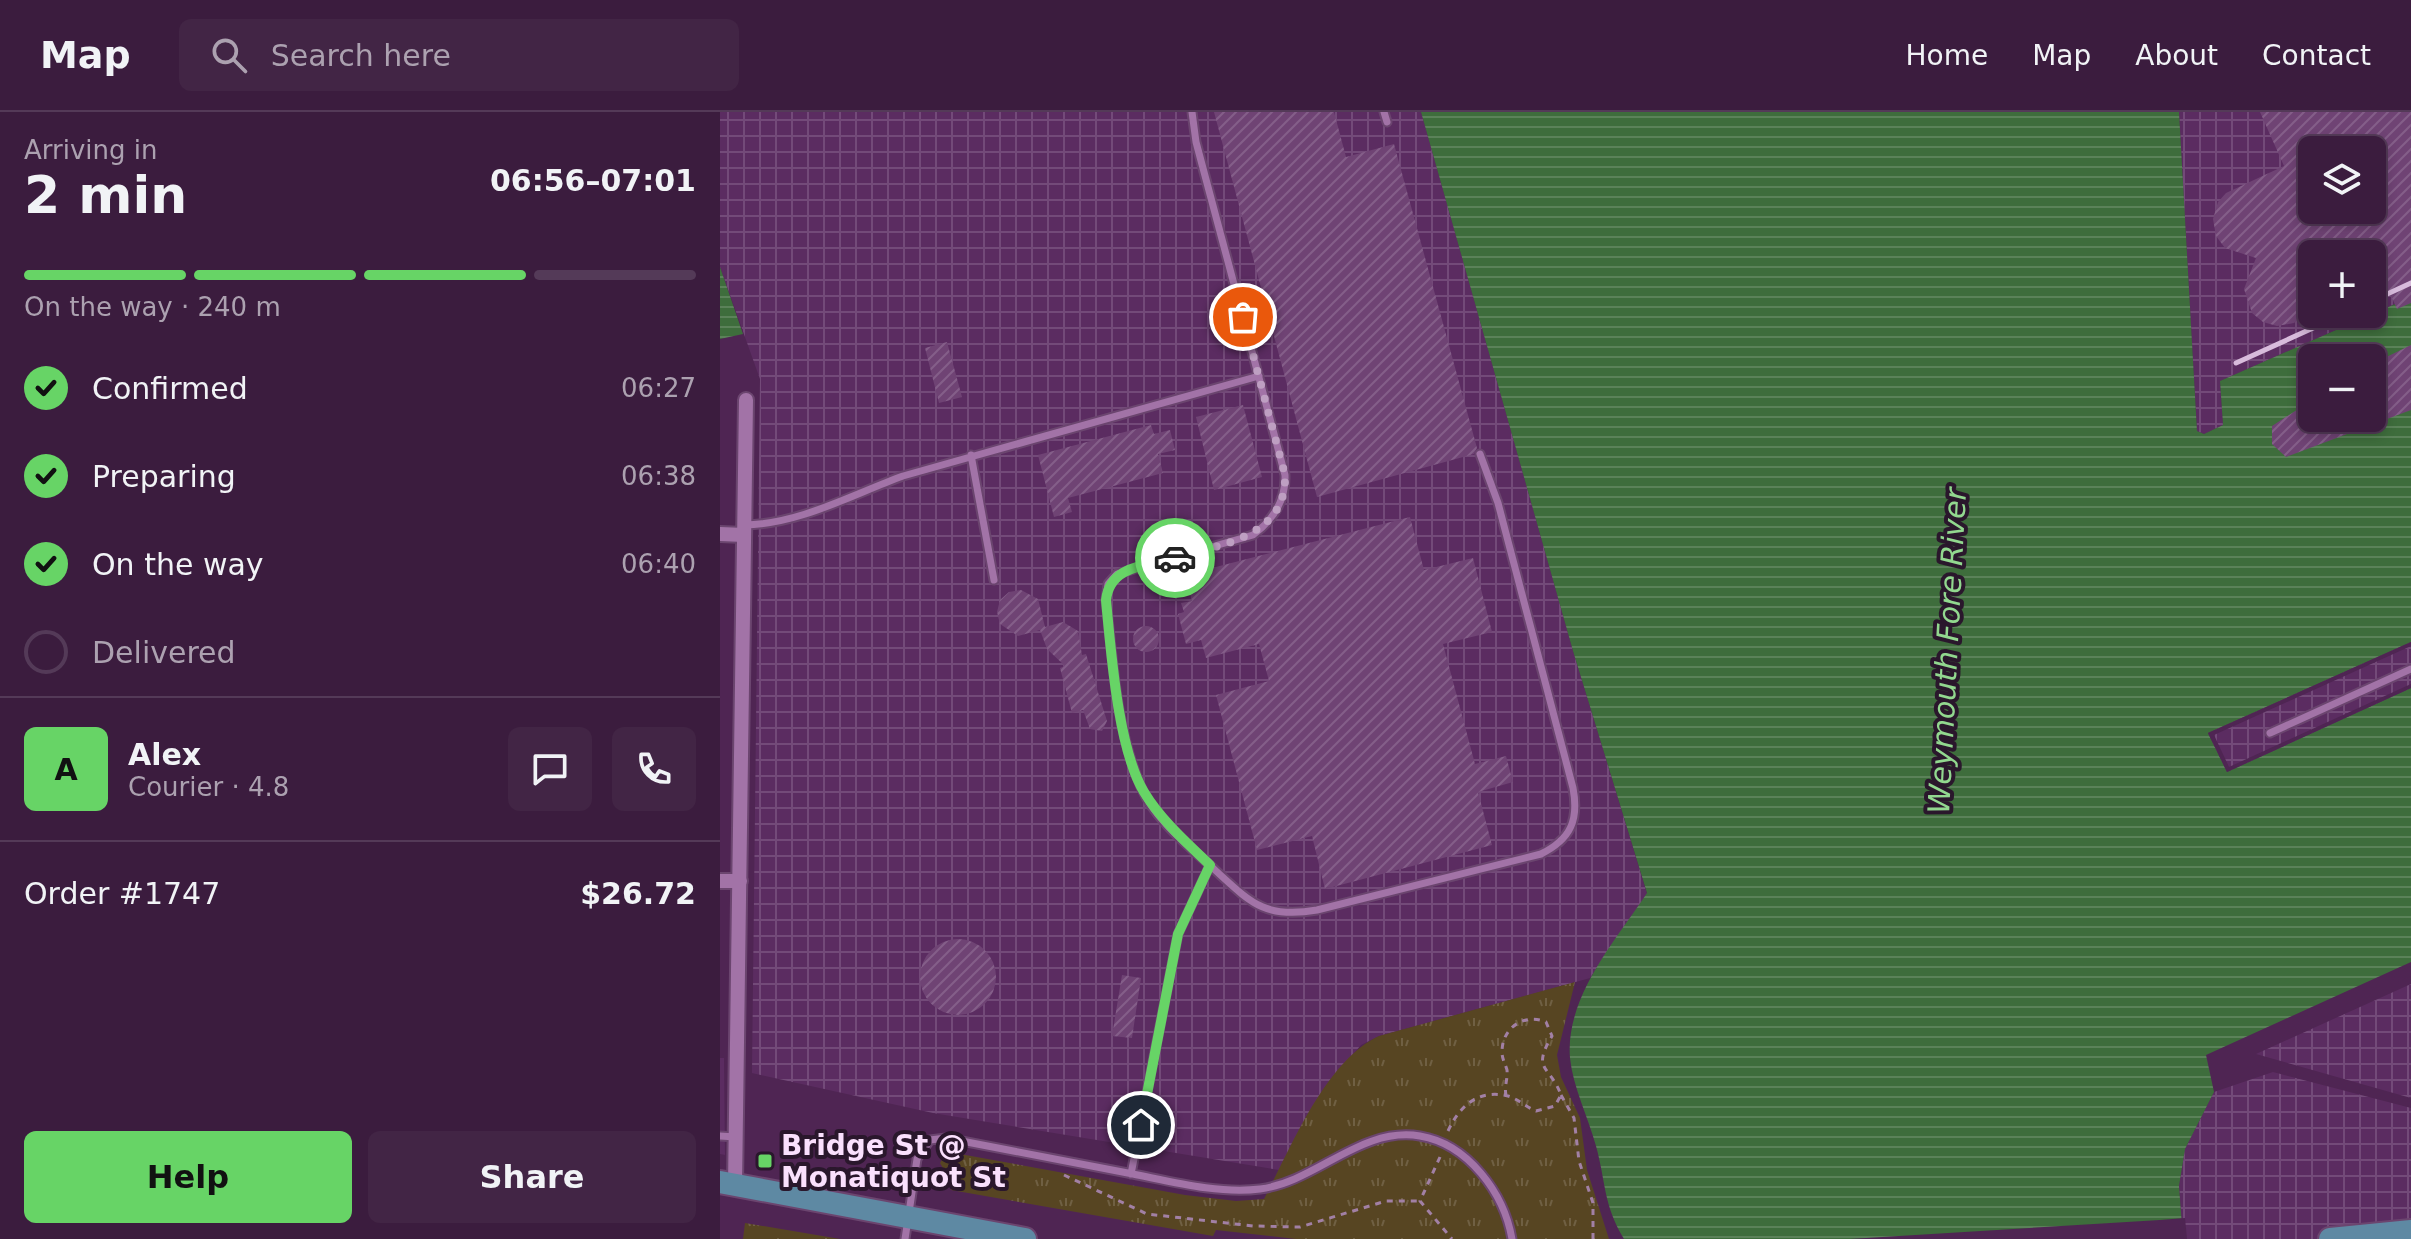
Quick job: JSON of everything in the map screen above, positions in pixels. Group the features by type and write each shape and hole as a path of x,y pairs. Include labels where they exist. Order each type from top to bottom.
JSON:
{"main road":[{"path":"728,1184 1025,1239"},
{"path":"2330,1239 2411,1231"}],"street":[{"path":"728,1184 736,1137 746,400"},
{"path":"720,534 744,530"},
{"path":"720,881 740,881"}],"lane":[{"path":"1192,112 1196,142 1285,475 1285,490 1279,507 1253,535 1117,574 1108,584 1106,600 1120,712 1141,788 1163,819 1210,865 1249,901 1269,912 1292,914 1541,854 1567,835 1575,822 1573,788 1498,503 1480,454"},
{"path":"1384,112 1387,122"},
{"path":"744,530 804,514 903,476 971,455 1259,376"},
{"path":"971,455 994,580"},
{"path":"2270,733 2411,669"},
{"path":"1131,1174 1178,934 1210,865"},
{"path":"720,1136 736,1137"},
{"path":"905,1239 917,1159 930,1140 946,1138 1181,1183 1261,1188 1306,1175 1352,1148 1375,1140 1418,1136 1443,1143 1470,1161 1501,1206 1512,1239"}],"path":[{"path":"1561,1095 1555,1106 1542,1112 1506,1095 1507,1069 1501,1048 1511,1028 1519,1021 1538,1019 1551,1029 1552,1036 1542,1053 1541,1063 1561,1095 1574,1118 1579,1161 1593,1203 1593,1239"},
{"path":"1054,1159 1051,1173 1083,1181 1147,1214 1203,1221 1300,1227 1386,1201 1420,1201"}],"shaded area":[{"path":"720,112 1421,112 1573,651 1647,894 1590,978 1379,1036 1361,1045 1329,1082 1279,1170 933,1113 752,1073 760,379 720,267"},
{"path":"2179,112 2411,112 2411,297 2386,308 2386,240 2298,240 2298,328 2341,328 2298,344 2298,347 2220,381 2223,425 2204,434 2197,431"},
{"path":"2411,642 2411,688 2227,772 2208,733"},
{"path":"2411,984 2411,1098 2256,1054"},
{"path":"720,1058 724,1058 725,1155 720,1154"},
{"path":"2273,1072 2411,1108 2411,1239 2183,1239 2179,1186 2185,1149 2214,1092"}],"green space":[{"path":"1575,982 1557,1055 1561,1077 1580,1118 1587,1170 1609,1239 1296,1239 1216,1230 1213,1236 951,1190 952,1183 940,1163 943,1158 960,1154 1185,1195 1236,1201 1264,1199 1311,1108 1342,1065 1360,1048 1379,1036"},
{"path":"745,1223 840,1239 743,1239"}],"water":[{"name":"Weymouth Fore River","path":"1421,112 2179,112 2197,431 2204,434 2223,425 2220,381 2298,347 2298,432 2386,432 2386,344 2304,344 2341,328 2386,328 2386,308 2411,297 2411,642 2208,733 2227,772 2411,688 2411,962 2206,1055 2214,1092 2185,1149 2179,1186 2183,1239 1624,1239 1609,1204 1596,1146 1574,1080 1570,1058 1571,1035 1584,991 1595,970 1647,893 1573,651"},
{"path":"720,267 743,334 720,339"}],"pier":[{"path":"2411,642 2411,646 2214,735 2229,767 2411,684 2411,688 2227,772 2208,733"},
{"path":"2185,1218 2187,1239 1850,1239 2160,1220"}],"building":[{"path":"1214,112 1334,112 1346,157 1394,144 1477,448 1474,454 1317,497"},
{"path":"2260,112 2411,112 2411,303 2397,309 2386,285 2386,240 2298,240 2298,320 2277,326 2263,322 2252,313 2244,289 2256,258 2225,248 2216,236 2213,219 2218,202 2226,193 2284,166"},
{"path":"947,342 962,397 939,403 925,348"},
{"path":"2411,345 2411,410 2386,419 2386,357"},
{"path":"1243,405 1262,477 1214,490 1196,417"},
{"path":"2298,409 2298,432 2352,432 2286,457 2272,444 2272,426"},
{"path":"1151,425 1154,434 1170,430 1175,450 1158,454 1163,473 1068,498 1072,512 1054,517 1038,455"},
{"path":"1410,517 1424,570 1473,558 1492,632 1443,644 1475,764 1506,756 1513,782 1478,792 1492,845 1325,889 1312,836 1257,850 1216,695 1269,681 1259,644 1206,658 1201,640 1186,644 1178,614 1184,612 1181,603 1192,601 1185,575"},
{"path":"1021,590 1038,599 1045,627 1063,622 1078,631 1082,655 1086,654 1107,721 1102,731 1090,729 1083,710 1072,713 1060,668 1065,666 1047,649 1040,630 1018,636 1000,624 997,612 1000,600 1009,592"},
{"path":"1146,626 1155,630 1159,639 1155,648 1146,652 1137,648 1133,639 1137,630"},
{"path":"951,939 965,939 979,945 990,956 996,977 993,992 985,1004 965,1015 951,1015 937,1009 926,998 920,984 920,970 926,956 937,945"},
{"path":"1122,975 1141,978 1132,1038 1112,1036"}],"railway":[{"path":"2386,295 2411,283"},
{"path":"2236,363 2313,328"}],"way so far":[{"path":"1175,558 1253,535 1266,525 1279,507 1285,490 1285,475 1243,317"}],"place":[{"name":"Bridge St @ Monatiquot St","path":"765,1161"}],"route":[{"path":"1141,1125 1178,934 1189,903 1210,865 1172,828 1141,788 1120,712 1106,600 1108,584 1117,574 1175,558"}]}
